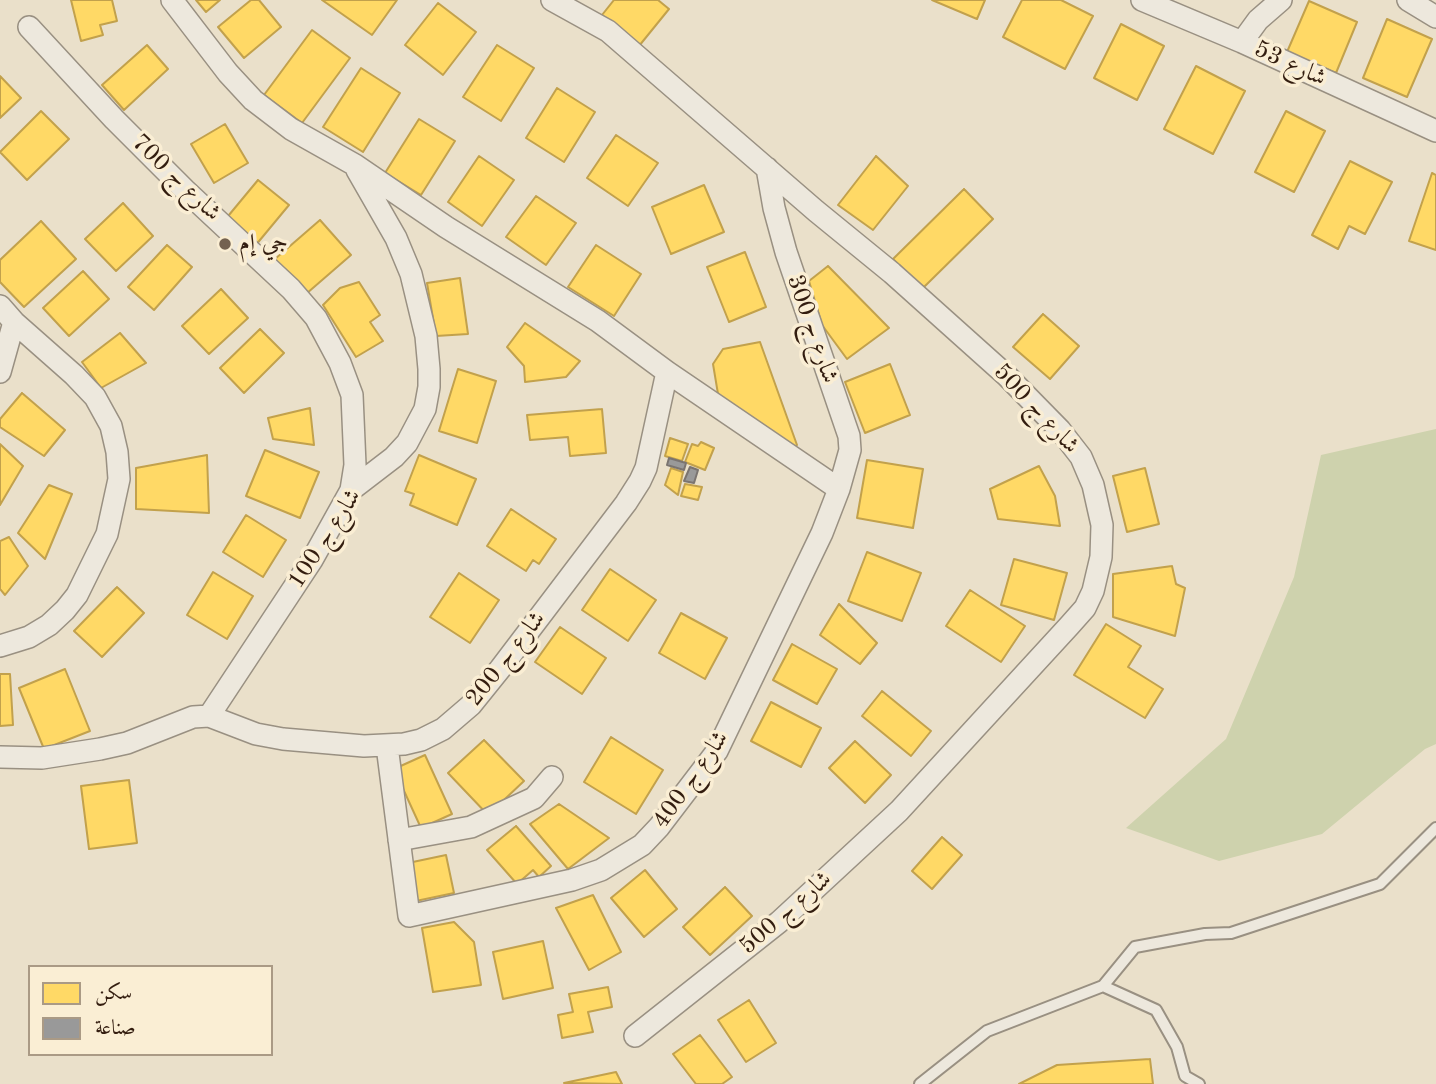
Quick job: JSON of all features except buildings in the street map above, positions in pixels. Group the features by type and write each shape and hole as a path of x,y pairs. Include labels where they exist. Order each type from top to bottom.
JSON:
{"street":[{"path":"172,0 228,73 253,100 291,129 355,165 446,227 598,321 667,372 839,489"},
{"name":"شارع ج 500","path":"552,0 608,32 931,307 1007,376 1060,430 1081,457 1093,485 1102,525 1101,557 1093,591 1084,608 899,811 779,922 635,1036"},
{"name":"شارع 53","path":"1142,0 1242,42 1436,131"},
{"path":"1242,42 1258,20 1281,0"},
{"path":"1408,0 1436,17"},
{"name":"شارع ج 700","path":"29,27 114,119 291,289 316,318 340,363 352,395 355,465 351,490"},
{"name":"شارع ج 100","path":"209,716 312,560 351,490 394,457 407,443 425,409 429,387 425,336 411,274 396,238 355,165"},
{"name":"شارع ج 300","path":"767,168 786,252 849,436 850,450 839,489"},
{"path":"0,372 7,314"},
{"path":"0,646 29,637 49,625 77,594 107,534 119,479 111,426 95,397 7,314"},
{"name":"شارع ج 200","path":"209,716 229,726 283,739 387,746 421,740 459,717 500,669 626,503 646,468 667,372"},
{"name":"شارع ج 400","path":"399,840 409,916 572,880 601,870 642,845 717,751 816,545 839,489"},
{"path":"0,757 42,758 100,749 127,743 181,720 209,716"},
{"path":"387,746 399,840 471,827 534,798 552,777"}],"lane":[{"path":"920,1084 986,1031 1103,986 1135,947 1205,934 1231,933 1380,884 1436,828"},
{"path":"1103,986 1156,1010 1177,1047 1185,1076 1199,1084"}],"green space":[{"path":"1436,429 1436,744 1425,749 1322,834 1219,861 1126,828 1226,739 1294,577 1321,455"}],"place":[{"name":"جي إم","path":"225,244"}]}
